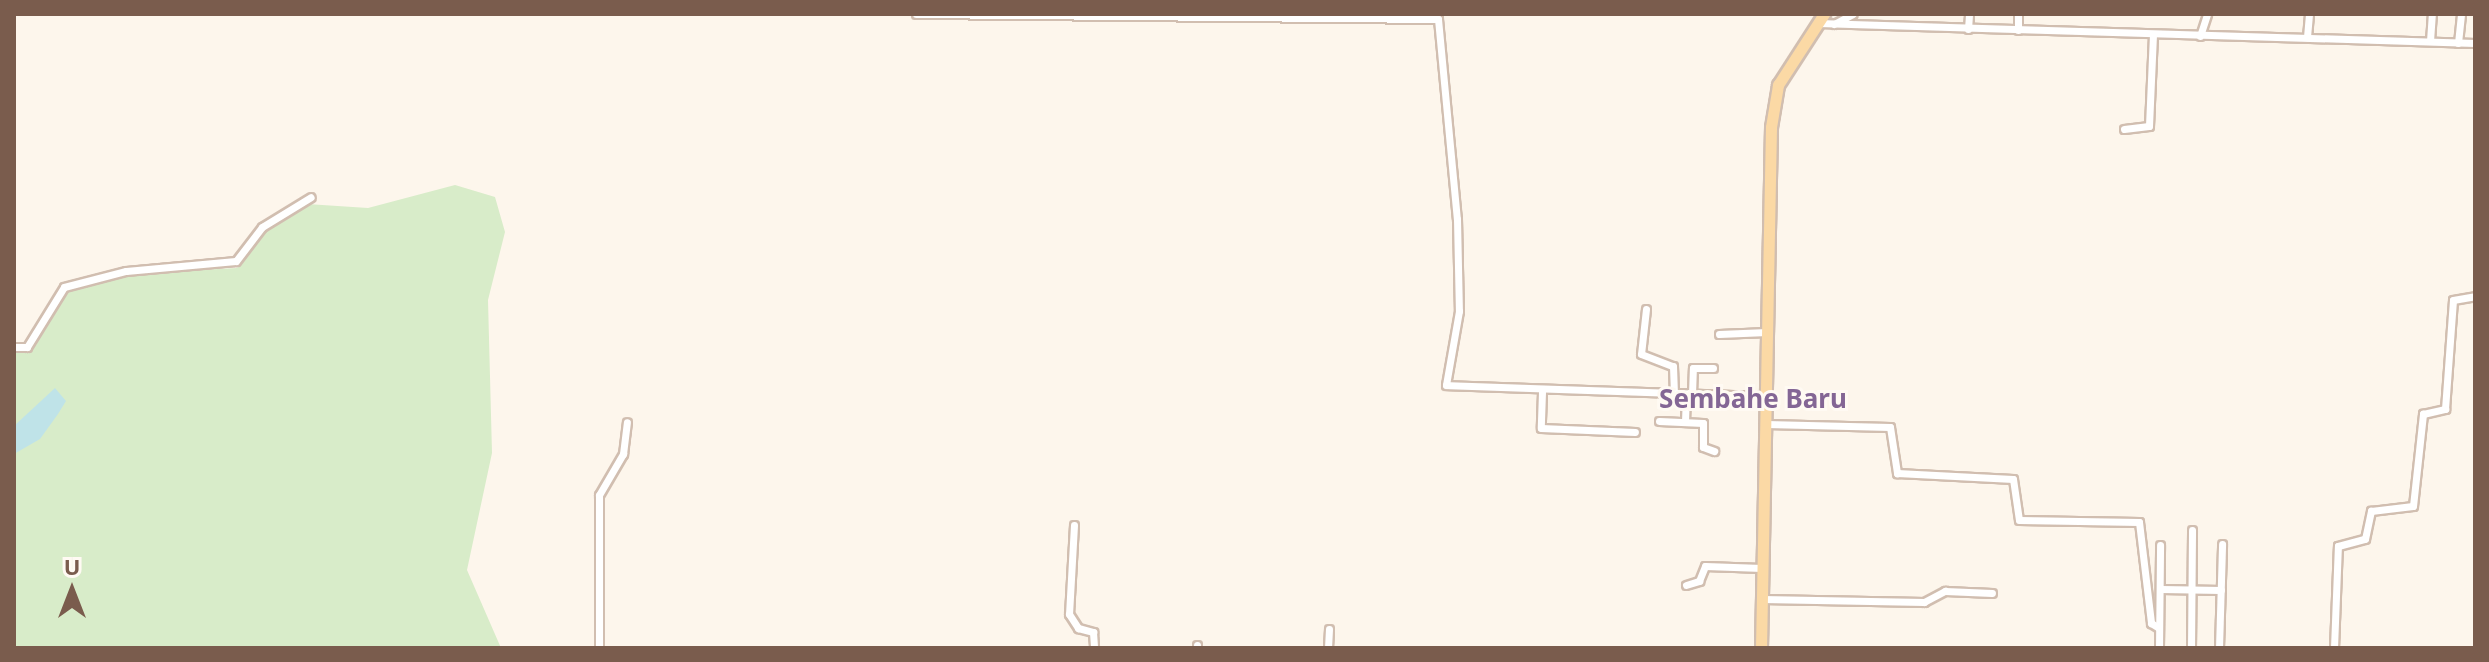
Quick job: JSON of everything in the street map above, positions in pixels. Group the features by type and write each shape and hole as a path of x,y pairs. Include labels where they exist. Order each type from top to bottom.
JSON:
{"main road":[{"path":"1761,648 1774,97 1821,18"}],"street":[{"path":"916,14 1438,19 1458,234 1459,311 1446,385 1542,392 1766,396"},
{"path":"1834,25 1853,14"},
{"path":"1968,29 1969,14"},
{"path":"2018,14 2018,30"},
{"path":"2200,36 2207,14"},
{"path":"2307,37 2309,14"},
{"path":"2430,41 2432,14"},
{"path":"2458,43 2461,14"},
{"path":"1821,18 1834,25 2475,43"},
{"path":"2124,129 2149,126 2153,36"},
{"path":"14,347 27,347 64,287 126,271 236,261 262,227 311,197"},
{"path":"2334,648 2338,546 2365,539 2371,511 2413,506 2423,414 2445,409 2453,300 2475,296"},
{"path":"1646,309 1641,354 1673,366 1674,393"},
{"path":"1719,334 1767,332"},
{"path":"1685,422 1693,368 1713,368"},
{"path":"1542,392 1541,428 1635,432"},
{"path":"1659,421 1703,423 1703,447 1714,451"},
{"path":"599,648 599,495 623,454 627,422"},
{"path":"1766,424 1890,427 1897,473 2013,479 2019,520 2139,522 2151,623 2159,628"},
{"path":"1074,525 1069,614 1078,628 1093,632 1094,648"},
{"path":"2191,648 2192,530"},
{"path":"2219,648 2222,544"},
{"path":"2159,648 2160,545"},
{"path":"1686,585 1699,581 1705,566 1762,568"},
{"path":"2161,589 2221,590"},
{"path":"1762,599 1924,602 1945,591 1992,593"},
{"path":"1328,648 1329,629"}],"green space":[{"path":"455,185 495,197 505,232 488,300 492,453 467,570 501,648 14,648 14,350 36,345 61,290 123,274 237,268 261,233 307,204 368,208"}],"water":[{"path":"55,388 66,401 58,414 40,439 14,454 14,426"}],"district":[{"name":"Sembahe Baru","path":"1753,399"}]}
